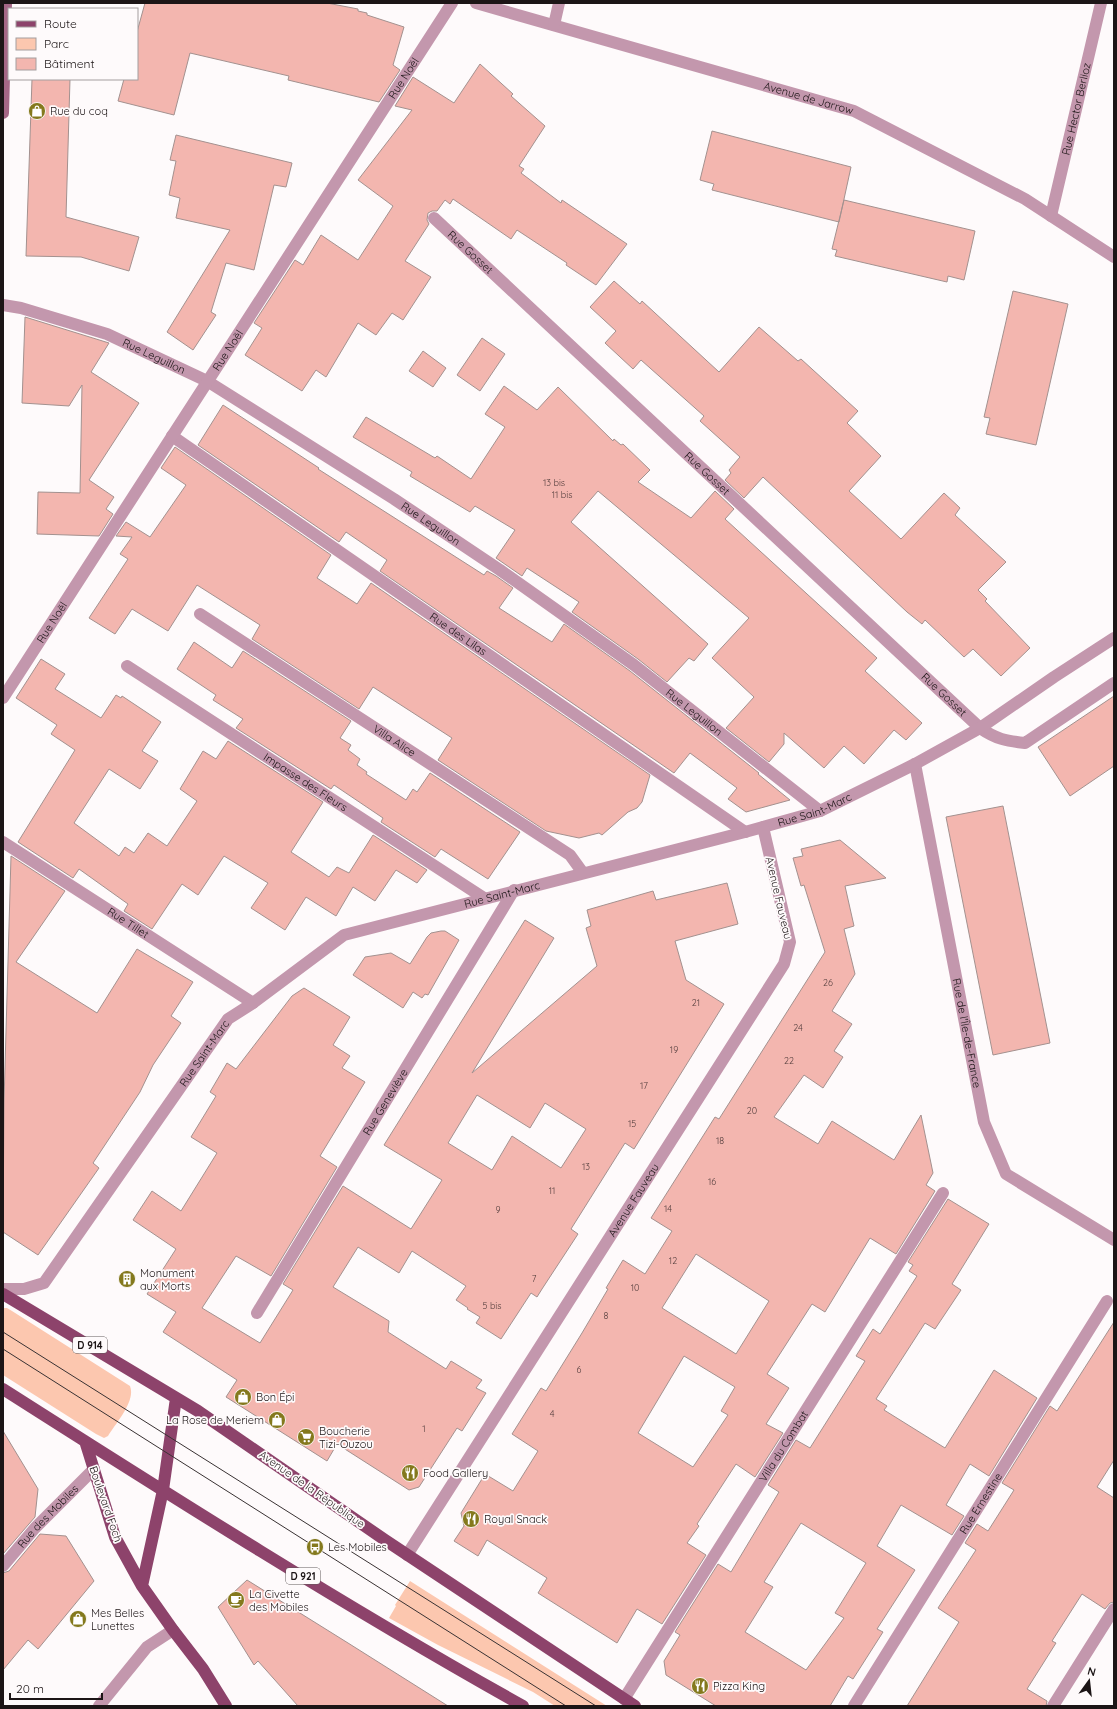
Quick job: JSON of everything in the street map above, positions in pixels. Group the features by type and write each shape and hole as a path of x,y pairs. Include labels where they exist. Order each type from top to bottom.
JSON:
{"main road":[{"name":"Avenue de la République","path":"3,1294 176,1398 257,1450 407,1555 635,1706"},
{"path":"3,1389 85,1441"},
{"path":"142,1586 162,1490 176,1398"},
{"name":"Boulevard Foch","path":"85,1441 115,1537 142,1586 173,1630 203,1668 226,1706"},
{"name":"D 921","path":"85,1441 162,1490 421,1648 523,1706"}],"street":[{"path":"3,113 6,3"},
{"name":"Rue Noël","path":"3,698 452,3"},
{"name":"Avenue de Jarrow","path":"476,3 854,111 1025,199 1114,257"},
{"path":"554,26 559,3"},
{"name":"Rue Hector Berlioz","path":"1050,216 1101,3"},
{"name":"Rue Gosset","path":"434,218 980,728 995,738 1010,742 1025,743 1114,683"},
{"name":"Rue Leguillon","path":"3,305 21,308 107,334 207,382 394,499 500,570 634,664 820,811"},
{"name":"Rue des Lilas","path":"172,436 746,832"},
{"name":"Villa Alice","path":"200,614 570,855 583,873"},
{"name":"Rue Saint-Marc","path":"3,1289 24,1289 44,1283 228,1019 344,935 514,890 746,832 820,811 915,764 980,728 1114,638"},
{"name":"Impasse des Fleurs","path":"127,666 484,898"},
{"name":"Rue de l'Île-de-France","path":"915,764 984,1122 1006,1174 1114,1240"},
{"name":"Avenue Fauveau","path":"407,1555 784,964 790,942 763,827"},
{"name":"Rue Tillet","path":"3,842 252,1003"},
{"name":"Rue Geneviève","path":"257,1313 514,890"},
{"name":"Villa du Combat","path":"624,1699 943,1193"},
{"name":"Rue Ernestine","path":"854,1706 1107,1301"},
{"name":"Rue des Mobiles","path":"3,1566 35,1528 94,1469"},
{"path":"1053,1706 1114,1609"},
{"path":"99,1706 147,1647 173,1630"}],"green space":[{"path":"3,1308 7,1308 12,1311 130,1386 131,1392 128,1405 108,1436 104,1438 96,1434 3,1375"},
{"path":"410,1581 607,1706 555,1706 533,1692 438,1645 389,1618"}],"building":[{"path":"145,3 327,3 358,9 358,11 367,13 367,15 404,27 393,65 400,70 379,102 288,80 289,76 190,53 174,115 118,101 124,80 138,80 138,28"},
{"path":"480,64 513,94 511,96 545,126 519,166 524,169 521,173 561,203 562,200 627,244 596,285 566,265 567,263 517,230 511,239 453,199 450,204 445,200 437,211 428,213 427,220 429,224 405,261 431,277 403,320 392,313 376,335 358,323 326,377 316,370 302,391 245,355 262,328 254,323 295,260 303,265 321,235 358,260 393,206 358,180 412,110 395,106 413,77 454,103"},
{"path":"32,80 70,80 66,217 139,237 129,271 81,257 26,256"},
{"path":"712,131 851,167 839,222 712,190 714,184 700,180"},
{"path":"176,135 292,163 286,187 274,185 254,270 226,263 211,312 216,315 193,350 167,332 230,230 176,218 180,198 169,195 176,161 170,160"},
{"path":"844,200 975,231 964,280 948,276 947,282 835,256 837,250 832,249"},
{"path":"614,281 640,304 642,301 719,372 759,327 798,361 801,359 858,411 847,423 881,456 849,491 901,539 944,493 960,508 955,515 1006,562 978,590 987,599 985,601 1030,648 1001,676 973,649 964,657 925,620 922,624 907,612 763,477 744,498 725,480 731,473 729,470 740,457 700,421 704,416 641,360 633,369 605,343 616,331 590,307"},
{"path":"1013,291 1068,304 1036,445 986,434 990,418 984,417"},
{"path":"25,317 109,343 91,372 139,403 89,480 114,497 106,509 113,514 99,536 37,534 38,492 80,493 82,385 69,406 22,403"},
{"path":"482,338 505,354 480,391 457,375"},
{"path":"423,351 446,368 433,387 409,371"},
{"path":"504,386 537,410 558,387 613,441 614,439 621,445 623,444 650,470 638,482 691,518 715,491 734,509 725,519 877,658 865,671 922,723 906,740 894,730 864,764 844,746 824,768 784,733 784,744 769,762 726,728 754,697 712,658 749,618 598,491 571,522 708,644 694,661 689,658 667,682 638,659 572,612 579,602 527,568 522,576 496,558 515,530 475,506 470,512 410,476 412,472 353,437 366,417 435,458 437,456 471,479 505,427 485,414"},
{"path":"223,405 319,468 318,469 484,575 487,571 496,576 513,588 499,608 552,642 564,624 630,671 759,773 758,774 790,800 746,812 728,799 737,788 690,753 674,773 380,571 387,560 346,532 339,542 198,445"},
{"path":"175,447 331,555 317,578 357,604 371,583 650,775 642,802 637,808 628,812 602,835 599,833 579,838 546,831 438,760 452,738 373,687 359,709 252,639 260,625 197,585 168,631 132,609 115,634 89,618 128,559 120,554 132,537 116,536 126,522 150,537 186,485 161,468"},
{"path":"194,642 232,668 243,651 351,721 340,738 351,745 348,750 360,759 357,765 367,772 366,774 406,800 413,789 417,792 430,773 520,832 488,879 441,849 435,857 381,822 383,818 334,785 331,789 236,728 243,719 213,700 216,695 177,669"},
{"path":"41,659 65,674 55,689 101,718 116,695 121,698 122,696 161,722 142,751 158,761 140,789 109,769 74,823 119,856 125,847 134,853 148,833 167,846 197,801 180,789 203,751 216,759 228,741 323,802 291,852 329,877 337,867 349,873 373,835 427,870 417,883 396,870 375,901 353,887 336,916 306,897 285,930 251,908 268,883 224,856 198,895 182,884 152,929 124,911 128,904 79,869 73,878 18,842 75,750 51,734 57,725 16,698"},
{"path":"1114,696 1114,766 1070,796 1038,747"},
{"path":"1003,806 1050,1043 993,1055 946,817"},
{"path":"840,840 886,878 845,886 854,926 844,929 855,974 832,1011 852,1024 834,1051 843,1057 823,1088 804,1075 774,1117 818,1144 832,1121 894,1160 921,1115 933,1173 926,1185 935,1191 896,1254 870,1238 825,1312 812,1304 767,1374 789,1388 766,1424 783,1433 755,1477 736,1464 697,1524 699,1526 687,1543 706,1555 662,1624 637,1609 617,1643 538,1593 547,1578 487,1540 478,1556 454,1541 464,1526 461,1513 485,1474 513,1491 538,1451 512,1434 541,1388 546,1391 608,1289 606,1288 623,1260 645,1274 672,1231 651,1218 715,1117 719,1119 825,952 804,885 801,886 793,858 803,856 801,849","holes":["696,1254 769,1301 736,1354 662,1308","684,1356 735,1387 721,1411 728,1415 693,1467 638,1433"]},
{"path":"11,856 65,891 16,962 97,1013 137,949 193,982 171,1016 181,1023 153,1065 140,1092 93,1163 99,1168 38,1255 3,1232 4,1102"},
{"path":"727,883 738,924 675,941 686,980 724,1004 634,1149 625,1143 571,1229 578,1234 537,1297 531,1293 501,1339 476,1323 480,1317 456,1300 466,1286 412,1251 399,1273 358,1247 333,1287 389,1321 388,1332 446,1369 451,1361 482,1380 476,1388 486,1393 462,1431 457,1428 419,1487 409,1490 337,1444 327,1461 226,1397 237,1380 163,1332 176,1312 147,1294 176,1249 133,1220 152,1191 181,1211 217,1153 191,1137 216,1096 210,1092 227,1063 236,1069 292,996 304,988 350,1017 333,1045 350,1056 342,1068 365,1082 320,1156 337,1167 271,1276 236,1256 202,1308 260,1343 293,1290 283,1284 343,1186 411,1229 442,1180 384,1145 525,920 554,938 472,1073 597,966 586,928 591,926 587,910 653,891 656,900","holes":["477,1095 530,1128 545,1103 586,1129 561,1168 512,1136 492,1170 448,1143"]},
{"path":"445,931 459,940 428,995 425,994 422,998 413,992 403,1008 353,975 365,957 391,953 410,964 427,937 431,933"},
{"path":"948,1199 989,1224 952,1284 961,1290 935,1329 925,1323 876,1399 887,1406 884,1410 945,1448 994,1370 1037,1398 989,1476 970,1464 946,1505 964,1516 952,1535 901,1505 877,1546 915,1570 877,1629 883,1632 853,1679 848,1676 830,1706 716,1706 666,1675 664,1661 680,1635 675,1632 718,1564 731,1572 779,1492 768,1485 796,1440 810,1448 865,1361 856,1356 873,1329 880,1334 917,1276 909,1271 913,1265 908,1262","holes":["801,1523 866,1563 835,1613 844,1618 806,1670 745,1632 773,1587 764,1582"]},
{"path":"1114,1322 1114,1460 1097,1487 1114,1498 1114,1602 1110,1603 1105,1609 1082,1594 1052,1641 1056,1643 1027,1689 1047,1701 1046,1706 907,1706 959,1622 938,1608 976,1550 965,1543 977,1524 988,1531 1014,1490 1002,1483 1050,1406 1057,1411"},
{"path":"3,1431 38,1489 35,1517 3,1554"},
{"path":"40,1534 66,1536 94,1581 38,1649 28,1640 3,1670 3,1573 9,1571"},
{"path":"247,1580 448,1706 298,1706 258,1661 254,1665 218,1607"}],"tram line":[{"path":"3,1332 596,1706"},
{"path":"3,1349 566,1706"}],"place":[{"name":"Rue du coq","path":"37,111"},
{"name":"Monument aux Morts","path":"127,1279"},
{"name":"Bon Épi","path":"243,1397"},
{"name":"La Rose de Meriem","path":"277,1420"},
{"name":"Boucherie Tizi-Ouzou","path":"306,1437"},
{"name":"Food Gallery","path":"410,1473"},
{"name":"Royal Snack","path":"471,1519"},
{"name":"Les Mobiles","path":"315,1547"},
{"name":"La Civette des Mobiles","path":"236,1600"},
{"name":"Mes Belles Lunettes","path":"78,1619"},
{"name":"Pizza King","path":"700,1686"}]}
